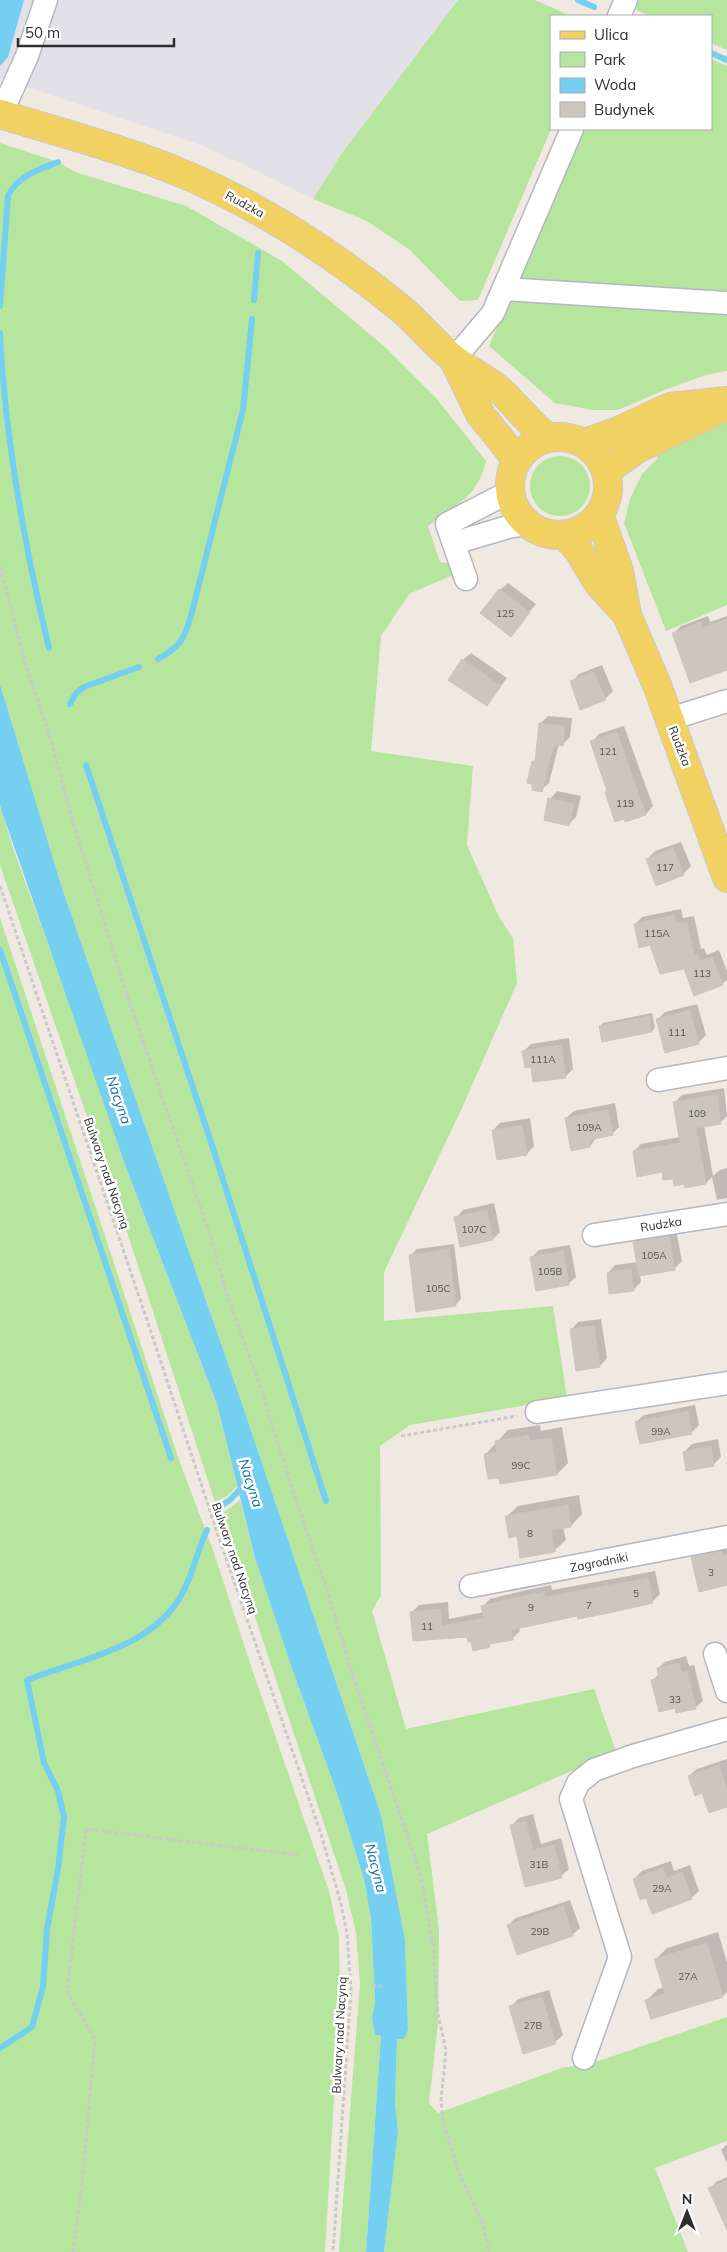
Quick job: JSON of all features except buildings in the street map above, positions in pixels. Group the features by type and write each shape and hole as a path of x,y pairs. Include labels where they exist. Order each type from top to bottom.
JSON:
{"main road":[{"name":"Rudzka","path":"1,114 186,175 279,222 355,274 400,308 454,359 504,394 532,425 547,437"},
{"name":"Rudzka","path":"454,359 480,414 516,459"},
{"path":"585,443 616,432 670,407 727,401"},
{"path":"606,471 637,449 727,406"},
{"path":"566,436 585,443 595,452 606,471 608,493 599,514 584,528 565,535 545,533 527,524 512,504 509,492 511,470 516,459 535,442 547,437 566,436"},
{"name":"Rudzka","path":"599,514 620,571 628,616 670,719 727,878"},
{"name":"Rudzka","path":"565,535 579,551 598,582 628,616"}],"street":[{"path":"1,114 27,56 46,0"},
{"path":"619,15 626,0"},
{"path":"454,359 493,313 572,130"},
{"path":"504,289 727,303"},
{"path":"466,579 447,524 509,492"},
{"path":"454,543 508,527 527,524"},
{"path":"670,719 727,702"},
{"path":"658,1080 727,1068"},
{"name":"Rudzka","path":"594,1235 727,1214"},
{"path":"537,1412 727,1384"},
{"name":"Zagrodniki","path":"471,1586 727,1536"},
{"path":"714,1654 727,1691"},
{"path":"584,2058 620,1957 571,1799 578,1783 594,1770 634,1756 727,1729"}],"path":[{"path":"0,567 27,669 51,740 73,821 129,1002 211,1238 227,1295 258,1380 327,1590 350,1667 420,1874 432,1936 438,2014 446,2050 441,2101 443,2120 459,2173 482,2222 489,2252"},
{"name":"Bulwary nad Nacyną","path":"0,886 320,1834 341,1904 347,1934 351,1990 333,2252"},
{"path":"401,1436 537,1412"},
{"path":"73,2252 82,2184 95,2039 67,1993 86,1830 298,1855"},
{"path":"372,1985 381,1986"}],"shaded area":[{"path":"0,0 458,0 342,153 313,199 198,144 0,78"}],"green space":[{"path":"458,0 535,0 569,15 550,15 551,130 478,300 460,301 410,250 367,221 313,199 342,153"},
{"path":"639,0 727,0 727,50 712,43 712,15 648,15 636,10"},
{"path":"712,59 727,66 727,292 516,282 581,130 712,130"},
{"path":"0,143 58,162 75,172 186,206 282,261 385,347 436,398 486,461 477,484 465,499 428,526 440,562 451,564 455,574 409,594 381,636 371,751 473,766 467,845 499,917 513,938 517,983 462,1108 384,1272 384,1321 553,1306 567,1398 410,1425 380,1446 381,1595 372,1611 406,1729 594,1689 617,1754 592,1762 427,1834 439,1930 438,2023 429,2103 438,2113 562,2068 593,2063 727,2017 727,2141 655,2168 688,2252 384,2252 398,2131 395,2103 397,2038 404,2039 408,2030 405,1940 381,1815 239,1395 62,888 0,684"},
{"path":"509,299 727,310 727,371 706,375 618,410 593,410 555,403 489,346"},
{"path":"727,421 727,605 666,631 624,523 630,499 642,474 658,458 655,449"},
{"path":"554,456 566,456 582,464 588,474 590,486 588,498 582,508 566,516 554,516 538,508 530,492 530,480 538,464"},
{"path":"0,805 14,851 85,1046 128,1173 217,1404 237,1486 227,1496 215,1502 129,1238 0,865"},
{"path":"0,918 179,1460 213,1550 329,1891 339,1938 340,1996 325,2252 0,2252"},
{"path":"240,1500 255,1558 291,1666 337,1793 364,1879 371,1919 375,2000 372,2019 375,2035 381,2035 366,2252 339,2252 360,1984 356,1933 346,1890 221,1515"}],"water":[{"path":"0,0 24,0 8,57 0,66"},
{"name":"Nacyna","path":"0,684 62,888 239,1395 381,1815 405,1940 408,2030 404,2039 397,2039 395,2103 398,2131 384,2252 366,2252 381,2035 375,2035 372,2019 375,2000 371,1919 364,1879 337,1793 291,1666 255,1558 217,1404 128,1173 2,812 0,805"}],"waterway":[{"path":"578,0 594,7"},
{"path":"712,53 727,60"},
{"path":"0,306 8,196 17,183 36,171 58,162"},
{"path":"254,300 258,253"},
{"path":"158,659 166,655 181,640 192,612 243,410 252,319"},
{"path":"0,333 6,412 17,491 49,648"},
{"path":"70,704 76,693 84,687 139,667"},
{"path":"86,765 209,1136 326,1501"},
{"path":"0,950 171,1458"},
{"name":"Nacyna","path":"219,1507 230,1500 244,1485"},
{"path":"0,2048 32,2027 43,1987 47,1929 58,1869 64,1817 58,1791 44,1763 27,1680 114,1649 153,1627 169,1612 182,1594 190,1578 207,1530"}]}
